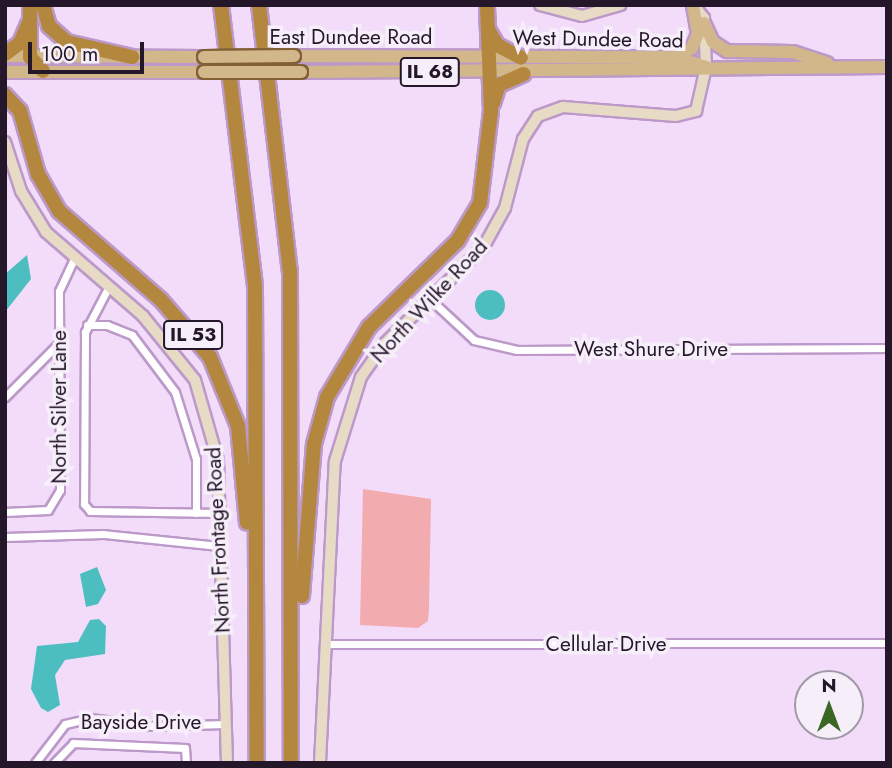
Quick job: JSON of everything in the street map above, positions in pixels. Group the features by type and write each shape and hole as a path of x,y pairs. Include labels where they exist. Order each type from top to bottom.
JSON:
{"highway":[{"path":"43,5 50,26 67,42 132,57"},
{"path":"219,5 226,26 255,288 255,635"},
{"path":"258,5 290,271 293,682 291,763"},
{"path":"293,682 312,466 327,397 369,327 471,222 489,167 491,111 487,5"},
{"path":"5,55 20,43 30,11"},
{"path":"30,11 30,57 43,71"},
{"path":"487,28 497,45 522,58"},
{"path":"491,111 499,85 524,74"},
{"name":"IL 53","path":"5,95 20,111 38,174 59,211 177,316 222,380 240,445 255,635 257,763"}],"main road":[{"path":"674,57 692,48 698,34 694,5"},
{"path":"704,23 712,42 726,51 793,52 838,67"},
{"name":"East Dundee Road","path":"5,55 294,56 488,65"},
{"name":"West Dundee Road","path":"488,65 522,58 674,57 706,67"},
{"name":"East Dundee Road","path":"5,72 301,72 488,65"},
{"name":"West Dundee Road","path":"488,65 524,74 706,67 887,67"}],"street":[{"path":"540,5 582,16 620,5"},
{"name":"North Wilke Road","path":"320,763 335,461 345,417 383,345 431,300 499,222 523,139 538,116 580,106 686,115 702,101 706,67 704,23 694,5"},
{"name":"North Frontage Road","path":"5,142 33,215 73,261 143,316 195,380 218,460 227,763"},
{"name":"North Silver Lane","path":"5,512 48,510 57,502 60,291 73,261"},
{"path":"108,289 87,325 84,504 90,511 220,513"},
{"name":"West Shure Drive","path":"431,300 474,340 517,350 887,348"},
{"path":"87,325 107,325 132,335 175,392 196,459 196,513"},
{"path":"5,397 60,342"},
{"path":"5,537 103,534 220,546"},
{"name":"Cellular Drive","path":"325,644 887,643"},
{"name":"Bayside Drive","path":"34,763 65,724 90,718 153,726 226,724"},
{"path":"54,763 73,744 186,748 186,763"}],"shaded area":[{"path":"27,255 31,279 5,312 5,274"},
{"path":"490,290 501,294 505,305 501,316 490,320 479,316 475,305 479,294"},
{"path":"363,489 431,499 428,621 418,628 360,625"},
{"path":"97,567 106,590 98,604 86,607 80,574"},
{"path":"99,619 106,626 105,654 65,660 55,675 60,705 48,712 41,708 31,689 37,646 78,642 90,620"}]}
